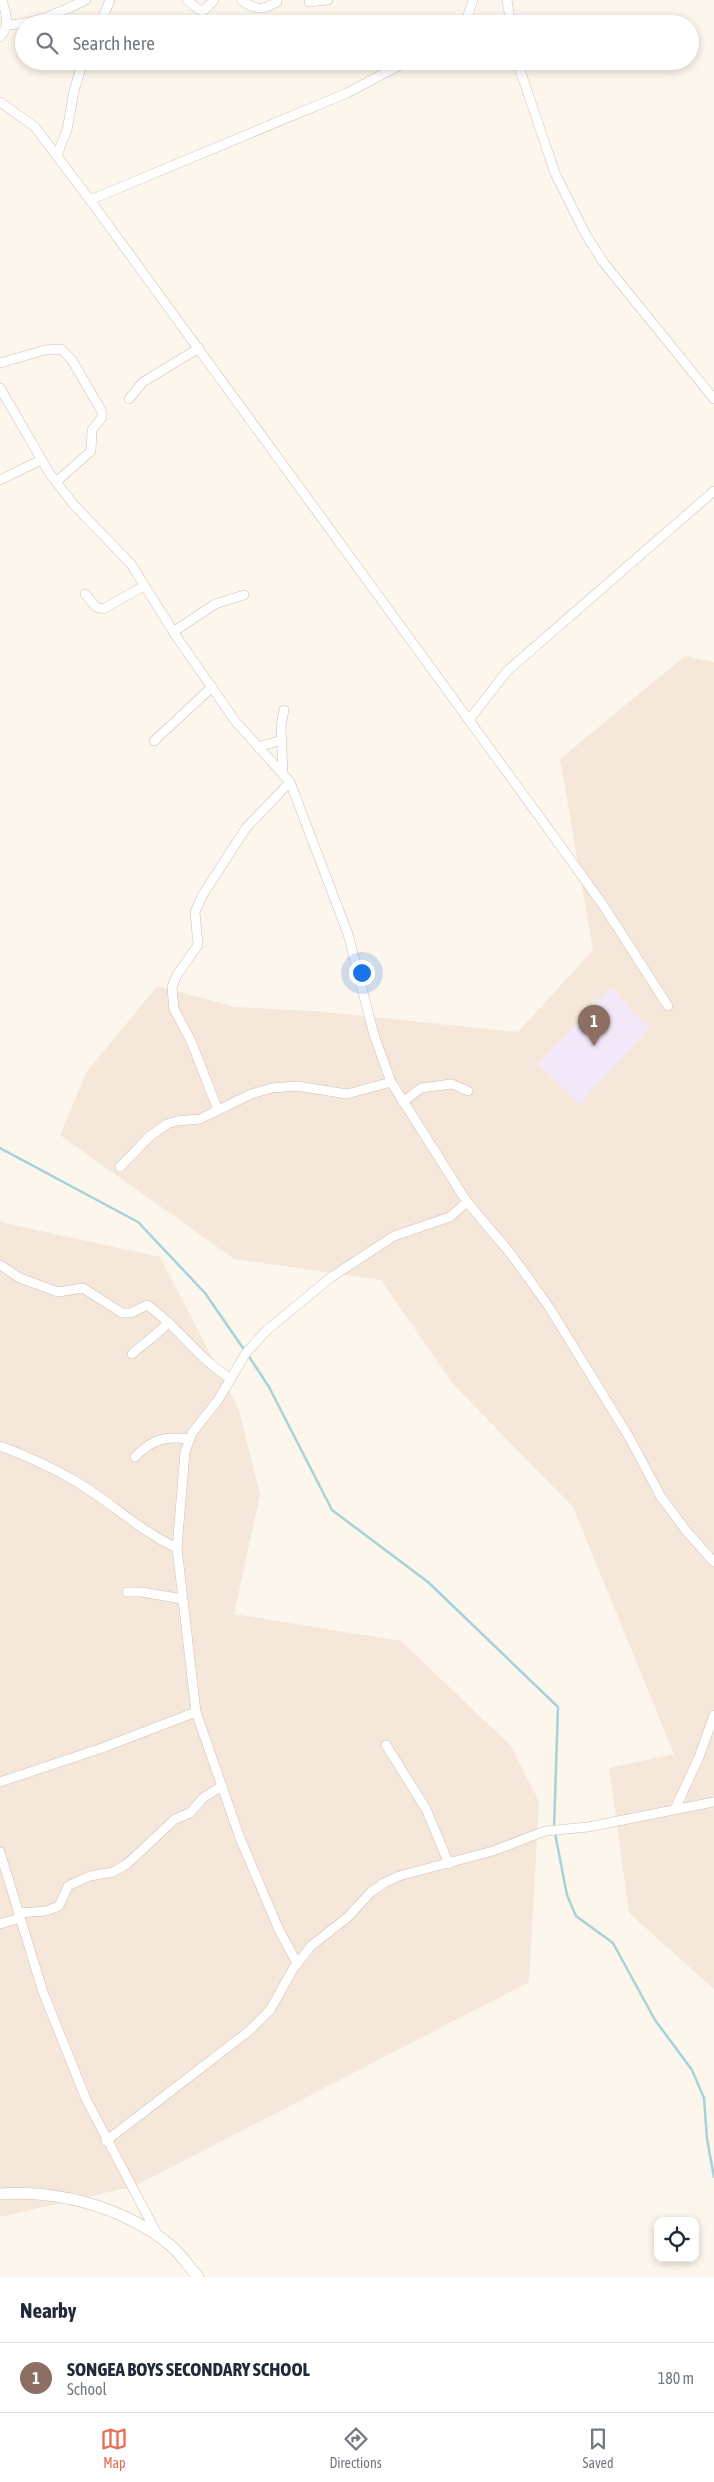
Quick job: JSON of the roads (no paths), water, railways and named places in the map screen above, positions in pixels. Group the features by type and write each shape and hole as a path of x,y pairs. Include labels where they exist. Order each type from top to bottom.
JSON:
{"street":[{"path":"0,37 7,25 2,0"},
{"path":"54,15 86,0"},
{"path":"104,15 110,0"},
{"path":"187,0 198,10 203,11 214,0"},
{"path":"241,0 253,9 258,10 277,2"},
{"path":"308,2 328,0"},
{"path":"468,15 473,0"},
{"path":"507,0 510,15"},
{"path":"7,25 15,25"},
{"path":"57,155 68,130 74,91 81,70"},
{"path":"90,200 347,92 390,70"},
{"path":"520,70 555,173 589,242 714,399"},
{"path":"0,102 34,126 57,155 603,905 668,1006"},
{"path":"129,399 143,382 199,348"},
{"path":"0,363 45,350 60,349 66,352 72,360 102,412 102,417 92,430 91,451 56,482"},
{"path":"0,388 41,460 56,482 74,505 131,564 173,632 236,722 286,779"},
{"path":"0,480 41,460"},
{"path":"469,720 507,671 714,491"},
{"path":"85,594 96,607 103,609 144,586"},
{"path":"173,632 215,604 244,595"},
{"path":"154,741 212,687"},
{"path":"284,710 281,726 286,779 348,934 374,1035 391,1082 467,1202 532,1282 629,1437 661,1497 688,1534 714,1562"},
{"path":"258,747 282,740"},
{"path":"218,1110 191,1041 174,1009 172,987 177,975 198,945 195,912 202,896 246,828 286,779"},
{"path":"120,1167 150,1136 166,1124 177,1120 200,1119 272,1088 297,1086 347,1094 391,1082"},
{"path":"403,1102 421,1088 452,1084 468,1091"},
{"path":"297,1963 279,1930 240,1838 196,1712 177,1548 183,1468 189,1439 218,1400 246,1352 267,1330 330,1278 398,1234 450,1218 467,1202"},
{"path":"0,1265 20,1278 58,1292 83,1288 122,1314 131,1313 147,1305 168,1322 215,1370 230,1378"},
{"path":"132,1354 168,1322"},
{"path":"135,1457 144,1447 160,1438 189,1439"},
{"path":"0,1446 26,1456 78,1483 156,1538 177,1548"},
{"path":"127,1592 142,1592 182,1599"},
{"path":"0,1782 102,1748 196,1712"},
{"path":"675,1809 699,1757 714,1715"},
{"path":"386,1745 426,1809 449,1864"},
{"path":"0,1924 20,1916 53,1908 62,1901 68,1886 90,1876 113,1872 127,1864 175,1819 190,1813 203,1798 222,1786"},
{"path":"106,2141 249,2031 270,2010 297,1963 320,1937 348,1917 371,1892 384,1883 399,1876 493,1851 545,1832 619,1822 714,1802"},
{"path":"0,1852 44,1992 86,2100 106,2141 158,2236"},
{"path":"0,2194 26,2192 100,2207 135,2222 158,2236 171,2246 198,2277"}],"waterway":[{"path":"0,1148 138,1222 205,1293 245,1351"},
{"path":"248,1355 269,1387 332,1510 428,1582 558,1707 554,1828 567,1895 576,1916 613,1943 655,2020 692,2070 704,2098 707,2139 714,2177"}],"place":[{"name":"SONGEA BOYS SECONDARY SCHOOL","path":"594,1046"}]}
